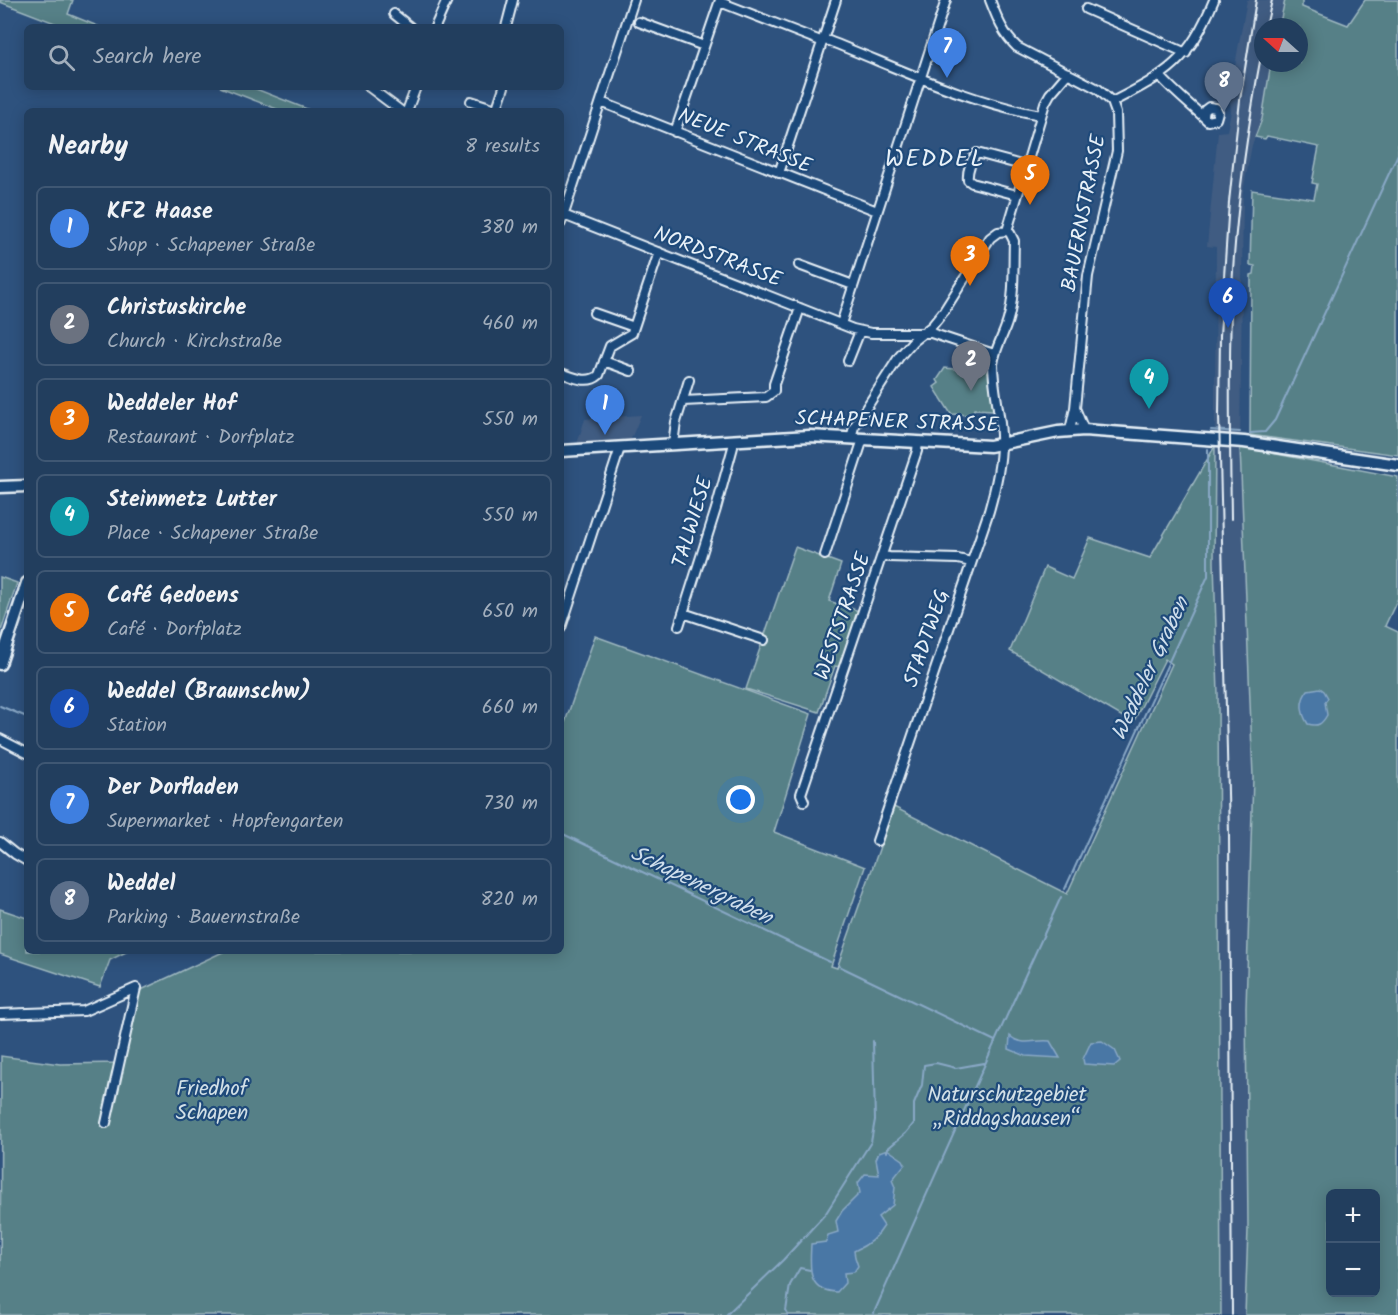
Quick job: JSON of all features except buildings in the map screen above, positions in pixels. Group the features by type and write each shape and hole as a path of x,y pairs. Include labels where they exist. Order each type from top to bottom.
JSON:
{"street":[{"path":"436,24 447,0"},
{"path":"508,24 513,0"},
{"path":"564,212 634,0"},
{"path":"779,173 837,0"},
{"path":"841,324 946,0"},
{"path":"990,0 1008,40 1017,47 1098,88 1112,102 1160,76 1186,53 1201,30 1214,0"},
{"path":"675,132 720,1 954,91 1041,115"},
{"path":"1086,9 1186,53"},
{"path":"394,14 406,24"},
{"path":"639,22 704,45"},
{"path":"1007,231 1041,115 1050,94 1068,73"},
{"path":"1160,76 1179,97 1204,115"},
{"path":"373,90 397,108"},
{"path":"408,108 415,90"},
{"path":"497,108 503,90"},
{"path":"471,101 490,108"},
{"name":"NEUE STRASSE","path":"601,102 877,211"},
{"name":"BAUERNSTRASSE","path":"1070,430 1075,408 1088,276 1117,151 1116,113 1112,102"},
{"path":"1017,195 972,183 968,180 968,175 976,153 1025,166"},
{"name":"NORDSTRASSE","path":"564,219 659,252 860,331 937,334 994,354"},
{"path":"851,438 854,427 899,357 913,341 932,326 944,311 990,238 998,232 1007,231 1011,233 1014,241 1011,308 994,354"},
{"path":"564,374 583,380 595,379 599,375 610,346 632,333 659,252"},
{"path":"799,265 853,285"},
{"path":"683,401 766,397 774,391 774,384 800,308"},
{"path":"594,313 634,327"},
{"path":"849,361 860,331"},
{"name":"STADTWEG","path":"877,841 992,501 1000,463 1001,445 993,373 994,354"},
{"path":"604,361 631,371"},
{"path":"673,444 676,422 689,380"},
{"name":"BAUERNSTRASSE","path":"1075,408 1084,430"},
{"name":"SCHAPENER STRASSE","path":"564,451 809,436 977,447 1001,445 1070,430 1084,430 1266,445 1398,465"},
{"path":"825,555 863,439"},
{"name":"TALWIESE","path":"679,626 716,509 733,440"},
{"name":"WESTSTRASSE","path":"804,801 801,794 918,442"},
{"path":"564,619 620,448"},
{"path":"0,487 24,486"},
{"path":"882,555 958,559 971,562"},
{"path":"0,664 24,592"},
{"path":"683,613 764,640"},
{"path":"0,739 24,751"},
{"path":"0,842 24,859"},
{"path":"0,1014 84,1011 136,988 106,1123"}],"shaded area":[{"path":"1247,0 1285,0 1281,18 1254,18 1254,72 1270,72 1262,119 1252,145 1243,192 1240,447 1253,777 1246,1008 1248,1229 1245,1315 1221,1315 1218,695 1214,559 1216,247 1207,246 1218,132 1227,131"},
{"path":"641,415 630,441 577,444 585,419"},
{"path":"1320,688 1328,698 1325,702 1327,715 1319,724 1308,724 1303,711 1303,698 1308,690"},
{"path":"1010,1036 1024,1042 1050,1041 1060,1058 1026,1056 1009,1049"},
{"path":"1102,1041 1115,1050 1120,1061 1114,1066 1084,1064 1083,1059 1091,1042"},
{"path":"887,1149 905,1164 892,1180 895,1187 893,1205 878,1217 884,1226 878,1234 872,1241 854,1251 858,1266 854,1272 844,1273 845,1283 837,1292 827,1291 815,1282 812,1276 811,1244 826,1242 828,1235 838,1232 836,1221 842,1211 860,1193 858,1183 865,1174 879,1175 876,1159 879,1152"}],"green space":[{"path":"0,0 73,0 68,14 93,24 57,24 0,2"},
{"path":"1285,0 1302,0 1302,7 1348,25 1365,0 1398,0 1398,455 1250,435 1251,275 1254,274 1255,266 1250,265 1252,190 1314,199 1317,184 1312,183 1319,147 1267,136 1265,139 1255,137 1262,119 1270,72 1308,72 1308,18 1281,18"},
{"path":"228,90 259,90 304,108 274,108"},
{"path":"966,364 981,367 989,373 993,410 974,409 972,415 951,414 934,387 939,383 937,380 945,368 964,370"},
{"name":"Naturschutzgebiet „Riddagshausen“","path":"1215,446 1214,562 1218,695 1221,1315 0,1315 1,1056 60,1064 117,1063 131,997 139,991 219,954 564,954 564,725 595,636 811,714 774,832 865,867 831,966 837,968 894,807 1067,894 1172,664 1165,659 1133,723 1010,651 1045,567 1072,579 1090,538 1150,558"},
{"path":"1240,447 1398,477 1398,598 1385,626 1398,632 1398,1315 1245,1315 1248,1229 1246,1008 1253,777"},
{"path":"795,547 841,564 829,601 859,611 841,667 835,666 819,712 746,689"},
{"path":"0,577 17,583 0,634"},
{"path":"0,909 24,917 24,954 122,954 110,960 100,987 0,954"}],"waterway":[{"name":"Weddeler Graben","path":"1250,433 1265,432 1275,420 1398,154"},
{"name":"Weddeler Graben","path":"1211,430 1240,432"},
{"name":"Weddeler Graben","path":"1065,889 1208,576 1208,449"},
{"name":"Schapenergraben","path":"0,706 24,716"},
{"name":"Schapenergraben","path":"564,834 830,962"},
{"name":"Weddeler Graben","path":"873,1315 1061,897"},
{"name":"Schapenergraben","path":"839,966 995,1041"},
{"path":"726,1315 783,1260 826,1213 871,1142 875,1120 873,1041"},
{"path":"887,1152 887,1149 914,1123 914,1104 922,1085 924,1065 936,1063 956,1068 984,1063"},
{"path":"788,1315 786,1311 790,1285 800,1268 810,1270"}],"railway":[{"path":"1232,1315 1229,835 1219,415 1220,336 1229,202 1240,100 1256,0"},
{"path":"1268,18 1272,0"},
{"path":"1231,519 1231,301 1238,213 1258,72"}],"place":[{"name":"Der Dorfladen","path":"947,78"},
{"name":"Weddel","path":"1224,112"},
{"name":"Café Gedoens","path":"1030,205"},
{"name":"Weddeler Hof","path":"970,286"},
{"name":"Weddel (Braunschw)","path":"1228,328"},
{"name":"Christuskirche","path":"971,391"},
{"name":"Steinmetz Lutter","path":"1149,409"},
{"name":"KFZ Haase","path":"605,435"}],"district":[{"name":"WEDDEL","path":"935,158"}],"park label":[{"name":"Friedhof Schapen","path":"212,1100"}]}
